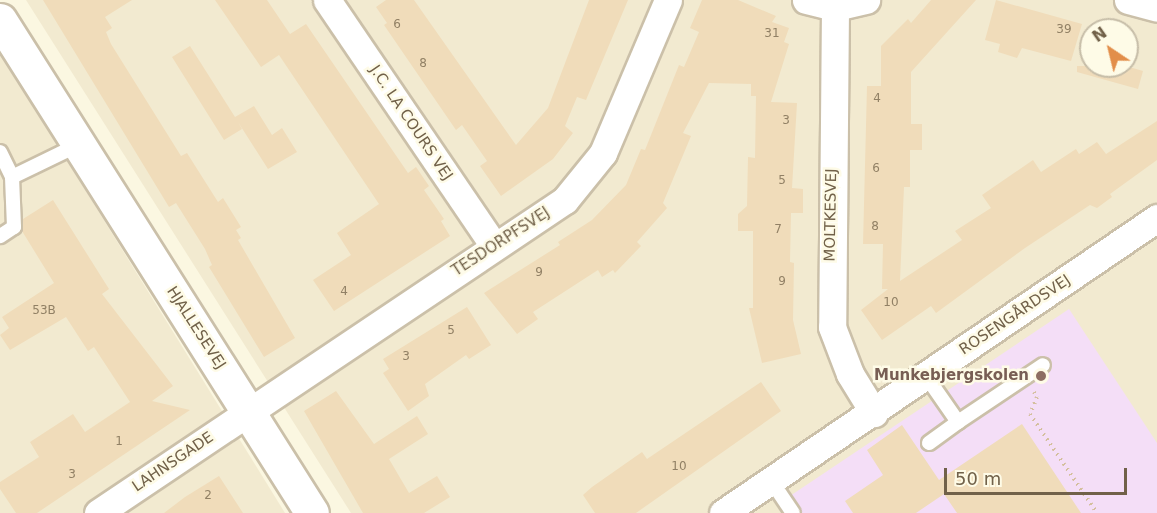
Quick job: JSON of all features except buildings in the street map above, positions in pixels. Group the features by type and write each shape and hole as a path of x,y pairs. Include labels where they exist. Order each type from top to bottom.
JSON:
{"street":[{"name":"J.C. LA COURS VEJ","path":"327,0 494,246"},
{"name":"TESDORPFSVEJ","path":"249,412 565,200 603,153 668,0"},
{"path":"806,0 835,8 866,0"},
{"path":"1128,0 1157,8"},
{"name":"MOLTKESVEJ","path":"835,8 832,327 850,374 874,413"},
{"name":"HJALLESEVEJ","path":"0,20 312,513"},
{"name":"ROSENGÅRDSVEJ","path":"723,513 874,413 1157,218"},
{"name":"LAHNSGADE","path":"98,513 249,412"}],"lane":[{"path":"12,177 78,145"},
{"path":"0,152 12,177 14,227 0,236"},
{"path":"929,443 1042,365"},
{"path":"926,376 958,422"},
{"path":"772,482 793,513"}],"path":[{"path":"1024,378 1037,397 1030,414 1096,513"}],"shaded area":[{"path":"26,0 1157,0 1157,513 351,513"},
{"path":"0,52 285,513 0,513"},
{"name":"Munkebjergskolen","path":"1069,309 1157,443 1157,513 788,513 781,502"}],"place":[{"name":"Munkebjergskolen","path":"1041,376"}]}
